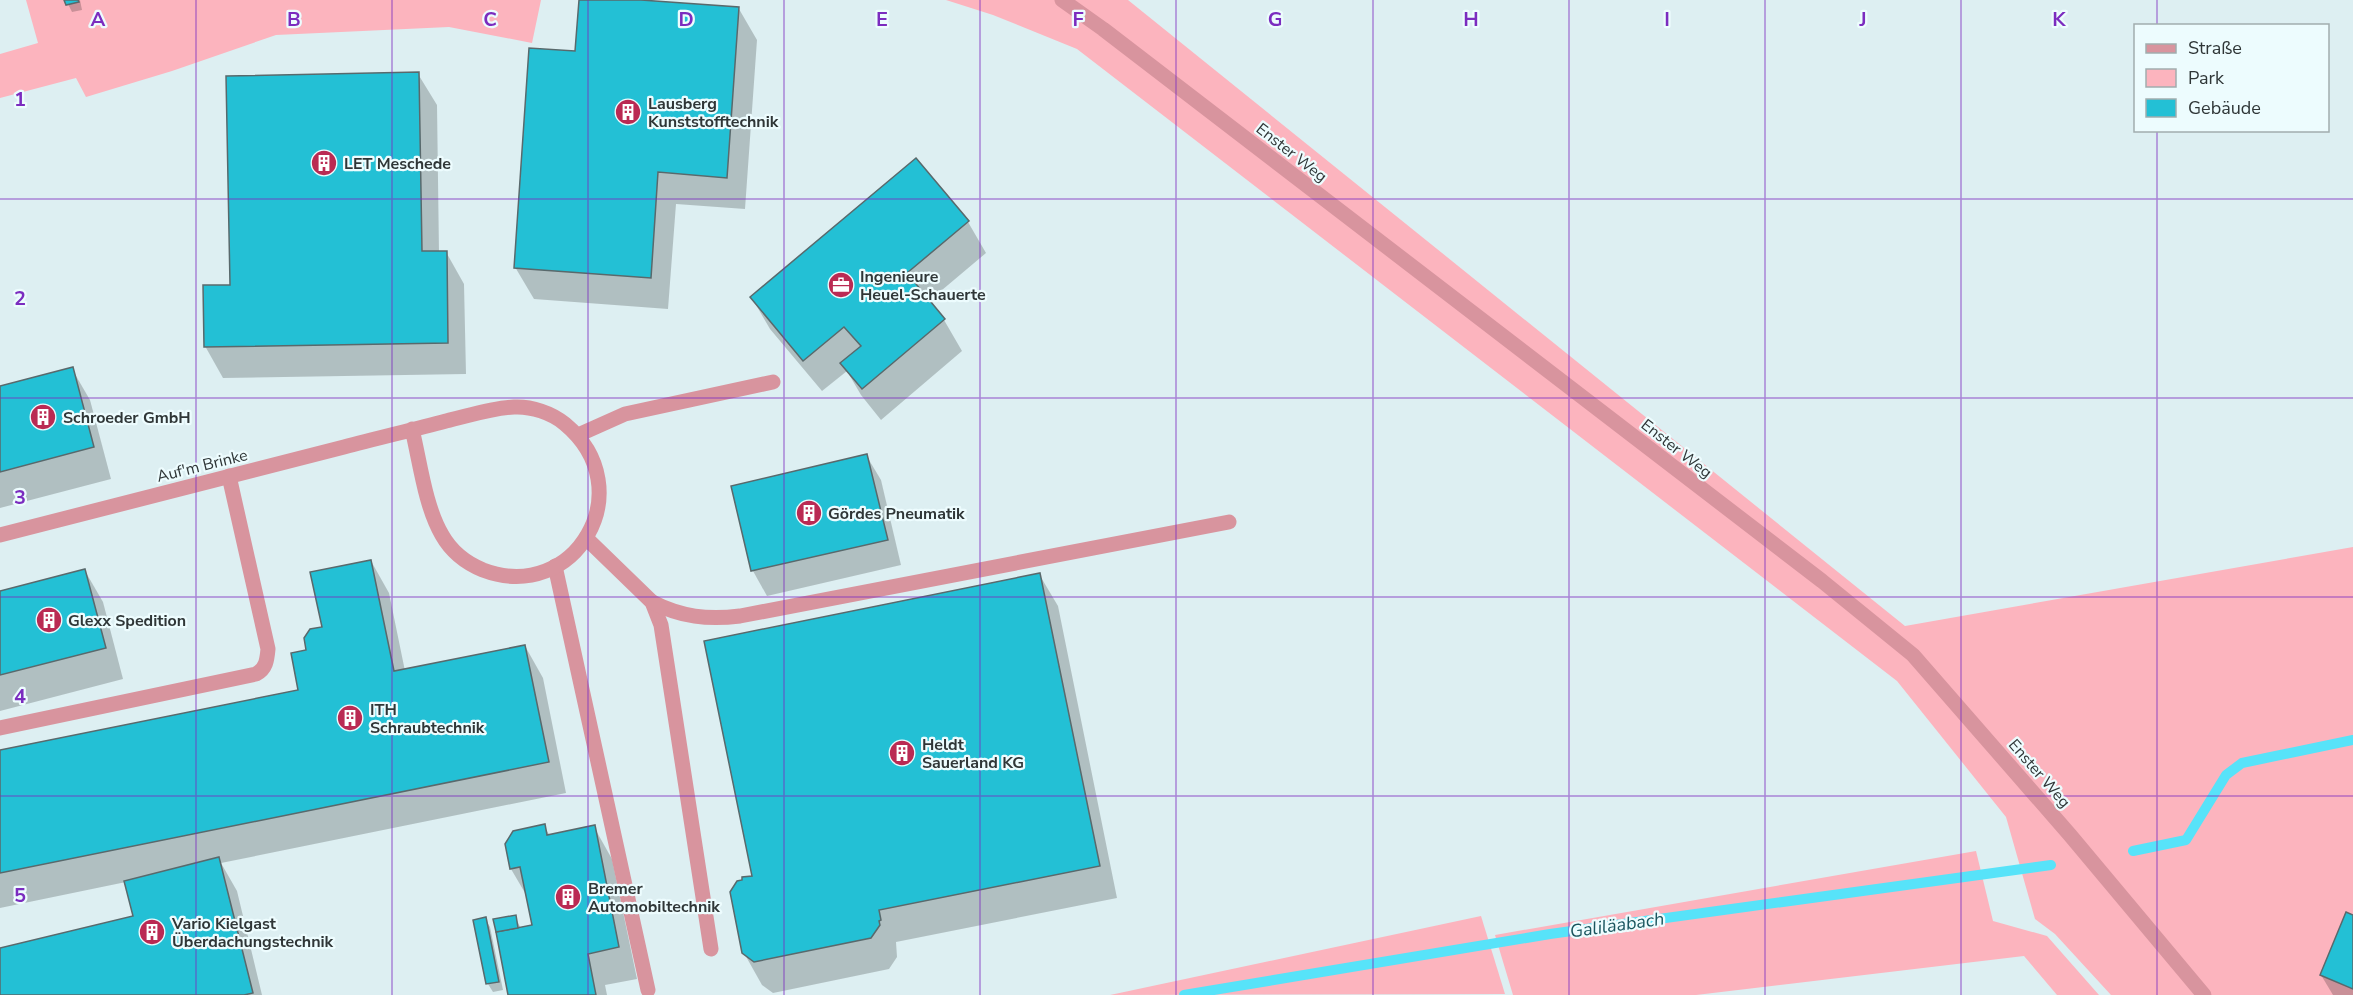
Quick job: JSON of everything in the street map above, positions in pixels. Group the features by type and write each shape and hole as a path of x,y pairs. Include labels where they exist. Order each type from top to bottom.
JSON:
{"street":[{"name":"Enster Weg","path":"1062,0 1822,581 1913,655 2205,995"},
{"path":"578,435 626,414 773,382"},
{"name":"Auf'm Brinke","path":"0,535 412,429 495,409 517,407 540,411 561,420 578,435 591,454 599,476 600,497 596,518 586,538 573,554 555,566 536,574 514,576 493,573 473,566 456,552 443,536 434,516 412,429"},
{"path":"0,728 262,671 266,664 268,649 229,476"},
{"path":"586,538 652,602 667,610 688,616 716,619 1229,522"},
{"path":"555,566 648,990"},
{"path":"652,602 661,625 711,949"}],"green space":[{"path":"26,0 541,0 532,43 449,27 276,35 172,71 86,97 76,78 0,98 0,54 38,43"},
{"path":"946,0 1128,0 1905,626 2353,547 2353,995 2111,995 2055,934 2035,919 2006,817 1897,681 1077,49 993,15"},
{"path":"1976,851 1993,921 2047,936 2099,995 2057,995 2024,956 1696,995 1513,995 1495,935"},
{"path":"1481,916 1505,994 1110,995"}],"building":[{"path":"64,0 78,0 79,2 66,5"},
{"name":"Lausberg Kunststofftechnik","path":"579,0 641,0 739,7 727,178 658,172 651,278 514,268 529,48 575,51"},
{"name":"LET Meschede","path":"419,72 422,251 447,251 448,343 204,347 203,285 230,285 226,76"},
{"name":"Ingenieure Heuel-Schauerte","path":"916,158 969,221 907,273 945,319 862,389 840,363 861,346 844,327 803,361 750,297"},
{"name":"Schroeder GmbH","path":"73,367 94,447 0,472 0,386"},
{"name":"Gördes Pneumatik","path":"867,454 888,540 751,571 731,486"},
{"name":"ITH Schraubtechnik","path":"371,560 394,671 525,645 549,762 0,873 0,750 298,690 291,653 306,650 304,638 310,629 322,627 310,572"},
{"name":"Glexx Spedition","path":"85,569 106,648 0,675 0,591"},
{"name":"Heldt Sauerland KG","path":"1040,573 1100,866 879,910 880,925 871,938 754,962 742,953 730,892 737,881 742,880 742,877 752,876 704,641"},
{"name":"Bremer Automobiltechnik","path":"545,824 547,835 595,825 619,947 588,954 596,995 508,995 496,932 532,925 520,867 510,869 505,844 513,831"},
{"name":"Vario Kielgast Überdachungstechnik","path":"219,857 253,993 244,995 0,995 0,948 133,916 124,881"},
{"path":"2346,912 2353,915 2353,989 2320,975"},
{"path":"516,915 518,928 496,932 493,919"},
{"path":"486,917 499,982 486,984 473,920"}],"waterway":[{"name":"Galiläabach","path":"2133,851 2186,840 2226,775 2242,763 2353,740"},
{"name":"Galiläabach","path":"1184,995 1550,934 2051,865"}],"place":[{"name":"Lausberg Kunststofftechnik","path":"628,112"},
{"name":"LET Meschede","path":"324,163"},
{"name":"Ingenieure Heuel-Schauerte","path":"841,285"},
{"name":"Schroeder GmbH","path":"43,417"},
{"name":"Gördes Pneumatik","path":"809,513"},
{"name":"Glexx Spedition","path":"49,620"},
{"name":"ITH Schraubtechnik","path":"350,718"},
{"name":"Heldt Sauerland KG","path":"902,753"},
{"name":"Bremer Automobiltechnik","path":"568,897"},
{"name":"Vario Kielgast Überdachungstechnik","path":"152,932"}]}
